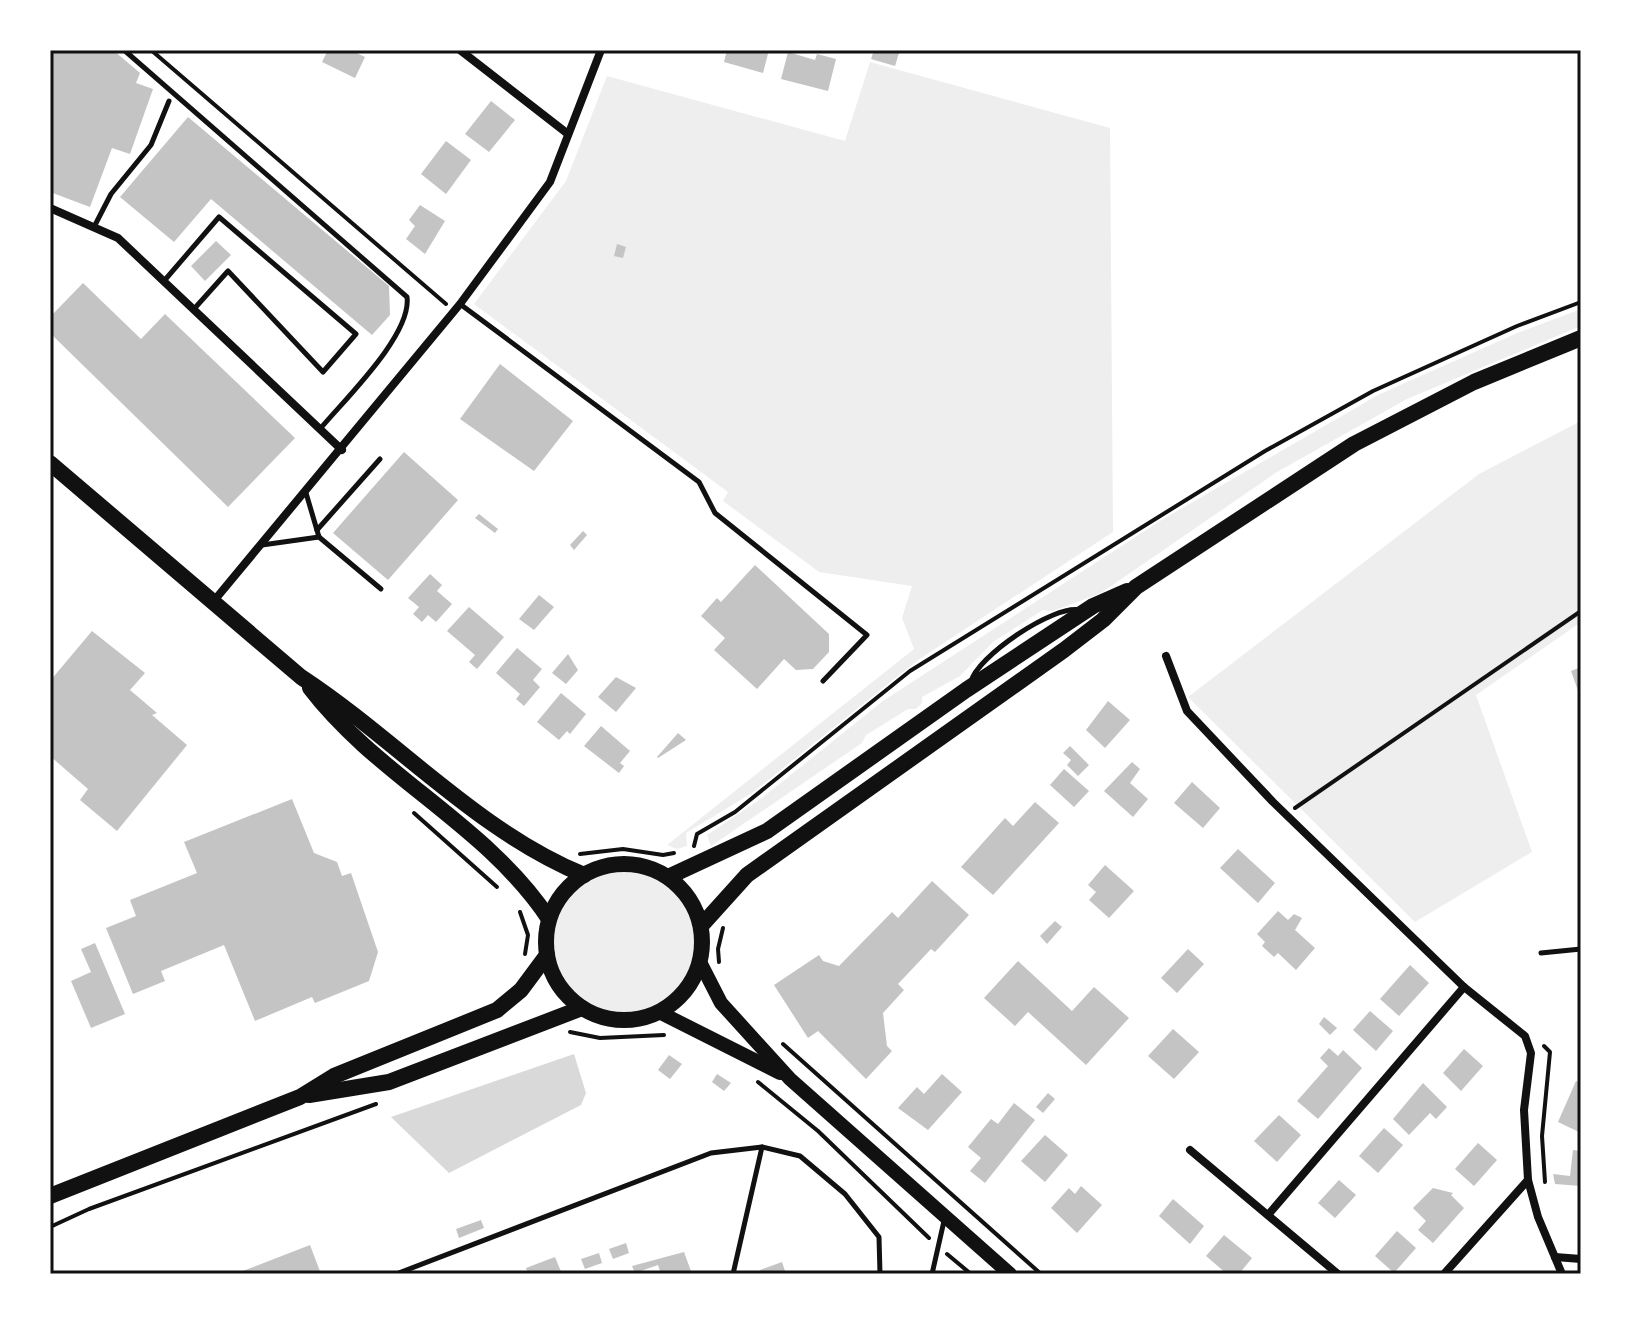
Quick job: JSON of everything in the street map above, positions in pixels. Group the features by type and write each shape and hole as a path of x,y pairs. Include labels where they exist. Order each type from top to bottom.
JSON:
{"main road":[{"path":"668,877 698,854 767,831 1085,611 1136,587 1354,444 1474,382 1581,338"},
{"path":"50,463 301,677 342,704 450,792 533,850 584,875"},
{"path":"701,926 747,875 1103,620 1136,587"},
{"path":"301,677 334,719 485,846 529,888 549,919"},
{"path":"619,864 640,865 668,877 687,895 701,926 700,962 689,987 659,1012 638,1019 617,1020 582,1008 561,988 547,955 549,919 566,890 584,875 619,864"},
{"path":"50,1196 300,1097 334,1076 497,1010 521,990 547,955"},
{"path":"700,962 721,1003 790,1079 1010,1274"},
{"path":"300,1097 389,1082 582,1008"},
{"path":"659,1012 790,1079"}],"street":[{"path":"460,50 568,134"},
{"path":"212,602 342,450 457,308 550,182 601,50"},
{"path":"50,208 118,238 342,450"},
{"path":"1166,656 1187,711 1286,814 1464,987 1525,1036 1530,1044 1524,1110 1528,1180 1538,1217 1562,1274"},
{"path":"1268,1215 1464,987"},
{"path":"1190,1150 1338,1274"},
{"path":"1444,1274 1528,1180"},
{"path":"1555,1257 1581,1259"}],"lane":[{"path":"124,50 407,297 406,317 394,338 320,429"},
{"path":"94,227 111,194 151,145 169,101 165,87"},
{"path":"169,101 180,100"},
{"path":"164,281 219,217 356,334 323,372 228,271 193,309"},
{"path":"457,308 699,482 715,513 867,635 823,681"},
{"path":"317,530 380,459"},
{"path":"306,493 319,537 381,589"},
{"path":"261,546 319,537"},
{"path":"1541,953 1581,949"},
{"path":"733,1274 762,1147"},
{"path":"396,1274 711,1153 762,1147 800,1156 845,1194 879,1237 880,1274"},
{"path":"932,1274 945,1216"}],"path":[{"path":"151,50 457,308"},
{"path":"698,854 693,840 697,834 735,812 910,671 1022,599 1348,404 1517,326 1581,302"},
{"path":"1286,814 1581,611"},
{"path":"576,855 623,849 663,855 678,852"},
{"path":"686,850 698,854"},
{"path":"525,956 528,935 516,903 529,888"},
{"path":"721,972 718,949 727,916 733,907 728,894"},
{"path":"545,1023 555,1038 572,1031 600,1038 633,1039 660,1034 674,1038"},
{"path":"1536,1037 1550,1052 1542,1136 1545,1193"},
{"path":"777,1039 1041,1274"},
{"path":"749,1075 818,1131 971,1274"},
{"path":"50,1227 89,1209 378,1103"}],"shaded area":[{"path":"870,62 1110,128 1113,532 918,660 752,793 686,833 687,846 677,849 667,845 914,649 902,618 912,586 819,572 723,501 728,492 474,304 566,181 607,76 845,141"},
{"path":"1581,309 1581,326 1407,399 1277,472 1101,593 1053,611 1043,610 993,642 960,676 922,697 922,703 916,709 908,709 866,735 862,743 711,846 707,835 762,798 883,701 1160,521 1378,395 1515,334"},
{"path":"1581,421 1581,622 1476,695 1532,852 1415,922 1188,697 1479,474"},
{"path":"624,864 654,870 679,887 696,912 702,942 696,972 679,997 654,1014 624,1020 594,1014 569,997 552,972 546,942 552,912 569,887 594,870"},
{"path":"574,1054 586,1093 581,1105 449,1173 391,1117"}],"building":[{"path":"50,50 113,50 140,73 136,83 153,89 130,154 112,148 90,207 50,192"},
{"path":"328,50 350,50 365,57 355,78 322,62"},
{"path":"727,50 769,50 763,73 724,62"},
{"path":"874,50 899,53 895,66 871,59"},
{"path":"788,52 815,60 817,54 836,59 828,91 781,79"},
{"path":"491,101 515,120 489,152 465,134"},
{"path":"188,117 389,286 390,315 372,335 211,199 174,242 120,197"},
{"path":"446,141 471,160 446,194 421,174"},
{"path":"420,205 445,221 425,254 406,239 415,226 409,220"},
{"path":"216,241 231,255 205,281 191,266"},
{"path":"617,244 626,247 623,258 614,256"},
{"path":"83,283 141,339 165,314 295,438 228,507 50,333 50,317"},
{"path":"500,364 573,421 534,471 460,419"},
{"path":"404,452 458,500 388,580 333,533"},
{"path":"479,514 498,529 495,533 475,518"},
{"path":"583,531 587,535 574,550 570,545"},
{"path":"755,565 829,634 829,652 813,669 796,670 784,659 757,689 714,650 725,638 701,616 717,598 721,602"},
{"path":"430,574 442,585 437,591 452,604 436,622 428,615 422,622 413,614 419,607 408,598"},
{"path":"539,595 554,607 534,630 519,619"},
{"path":"469,607 504,637 477,669 469,662 475,655 447,631"},
{"path":"92,631 145,673 130,690 157,713 152,715 187,745 117,831 80,800 88,789 50,756 50,681"},
{"path":"517,648 542,669 533,680 540,687 524,706 516,699 520,694 496,673"},
{"path":"568,654 578,670 566,684 552,673"},
{"path":"1581,667 1581,699 1571,671"},
{"path":"616,677 636,688 616,712 598,697"},
{"path":"561,693 586,714 570,734 567,731 559,740 537,722"},
{"path":"1108,701 1130,720 1105,748 1086,730"},
{"path":"601,726 630,751 620,763 624,766 619,773 584,746"},
{"path":"678,733 686,740 658,758 657,757"},
{"path":"1070,746 1089,765 1078,776 1067,765 1071,760 1063,753"},
{"path":"1132,762 1140,769 1130,783 1148,799 1133,817 1104,791"},
{"path":"1064,769 1089,791 1074,807 1050,785"},
{"path":"1192,782 1220,808 1203,828 1174,803"},
{"path":"292,799 314,853 337,862 342,876 351,873 378,952 369,981 315,1003 312,997 255,1021 224,945 161,971 165,981 133,994 106,928 136,916 130,900 197,873 184,842"},
{"path":"1035,802 1059,823 993,895 961,867 1005,818 1013,826"},
{"path":"1238,849 1275,883 1258,903 1220,868"},
{"path":"1105,865 1134,891 1109,918 1089,900 1096,892 1088,885"},
{"path":"932,881 969,915 935,952 931,949 898,984 904,990 883,1013 887,1046 892,1051 866,1079 818,1031 808,1038 774,985 819,955 823,961 839,966 892,912 898,918"},
{"path":"1278,911 1288,920 1294,914 1302,918 1295,930 1315,948 1296,970 1278,953 1274,957 1262,946 1265,942 1257,934"},
{"path":"1055,921 1062,927 1047,944 1040,936"},
{"path":"95,943 125,1014 91,1028 71,981 91,972 81,949"},
{"path":"1188,949 1204,964 1177,993 1161,978"},
{"path":"1018,961 1072,1011 1094,987 1129,1018 1086,1065 1028,1012 1015,1026 984,998"},
{"path":"1410,965 1429,983 1399,1016 1380,999"},
{"path":"1370,1011 1393,1031 1376,1051 1353,1030"},
{"path":"1324,1017 1337,1028 1330,1035 1319,1024"},
{"path":"1173,1029 1199,1052 1174,1079 1148,1056"},
{"path":"1329,1048 1338,1056 1343,1050 1362,1068 1318,1119 1297,1101 1328,1066 1320,1058"},
{"path":"1464,1049 1483,1066 1461,1091 1443,1073"},
{"path":"669,1055 682,1064 670,1079 658,1070"},
{"path":"717,1074 731,1083 724,1091 712,1082"},
{"path":"942,1074 962,1092 928,1130 898,1108 917,1087 924,1094"},
{"path":"1576,1081 1581,1083 1581,1133 1558,1122"},
{"path":"1423,1083 1447,1107 1436,1119 1430,1113 1409,1135 1393,1119"},
{"path":"1048,1093 1055,1099 1043,1113 1036,1107"},
{"path":"1014,1103 1035,1120 985,1183 970,1171 981,1158 968,1147 991,1119 998,1124"},
{"path":"1279,1115 1301,1135 1277,1162 1254,1141"},
{"path":"1384,1128 1403,1145 1378,1173 1359,1156"},
{"path":"1045,1135 1068,1155 1045,1182 1021,1161"},
{"path":"1478,1143 1497,1160 1474,1186 1455,1169"},
{"path":"1573,1150 1581,1151 1581,1186 1555,1184 1553,1174 1570,1176"},
{"path":"1339,1180 1356,1195 1335,1218 1318,1203"},
{"path":"1081,1186 1102,1205 1077,1233 1051,1208 1069,1188 1075,1194"},
{"path":"1433,1188 1453,1193 1451,1195 1464,1208 1433,1243 1418,1230 1426,1221 1413,1208"},
{"path":"1173,1199 1204,1226 1190,1244 1159,1216"},
{"path":"481,1220 484,1228 459,1238 456,1229"},
{"path":"1397,1231 1416,1248 1394,1273 1375,1256"},
{"path":"1224,1235 1252,1258 1239,1274 1227,1274 1206,1256"},
{"path":"626,1243 629,1253 613,1259 609,1249"},
{"path":"310,1245 321,1274 235,1274"},
{"path":"684,1252 692,1274 661,1274 658,1265 635,1273 632,1266"},
{"path":"599,1253 602,1263 585,1269 581,1259"},
{"path":"555,1257 562,1274 528,1274 526,1268"},
{"path":"782,1262 786,1274 761,1274 760,1270"}]}
